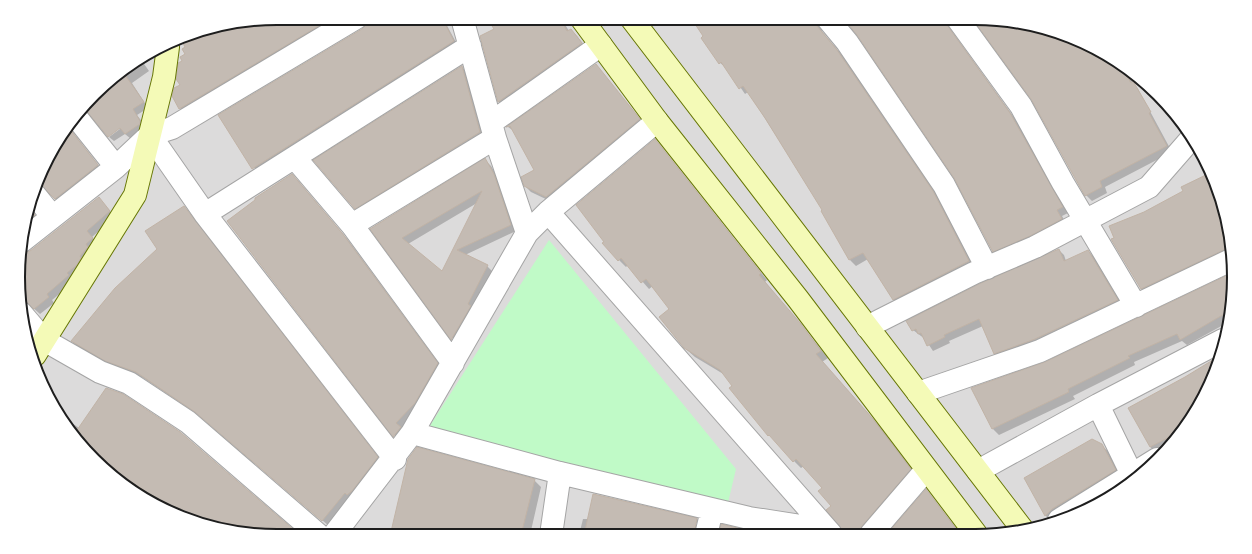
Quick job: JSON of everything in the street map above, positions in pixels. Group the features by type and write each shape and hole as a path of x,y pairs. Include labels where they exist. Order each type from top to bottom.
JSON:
{"main road":[{"path":"586,25 657,121 798,299 972,529"},
{"path":"636,25 1019,525"},
{"path":"40,347 135,195 164,77 168,50"}],"street":[{"path":"29,236 116,167 150,135 172,128 344,25"},
{"path":"464,25 493,130 527,233"},
{"path":"833,25 847,42 944,185 987,268"},
{"path":"962,25 1022,106 1084,221 1136,306"},
{"path":"352,225 493,130 601,45"},
{"path":"206,214 470,46"},
{"path":"79,121 116,167"},
{"path":"339,529 412,434 527,233 548,212 657,121"},
{"path":"150,135 206,214 395,458"},
{"path":"867,327 987,268 1035,247 1149,187 1188,142"},
{"path":"295,158 352,225 453,363"},
{"path":"37,198 52,216"},
{"path":"548,212 826,529"},
{"path":"918,393 1040,351 1226,262"},
{"path":"31,332 40,347 129,384 188,422 312,529"},
{"path":"978,471 1098,405 1218,343"},
{"path":"1098,405 1131,475"},
{"path":"412,434 560,473 712,510 759,527 787,529"},
{"path":"875,529 926,470"},
{"path":"552,529 560,473"},
{"path":"707,529 712,510"}],"shaded area":[{"path":"975,25 1008,27 1056,38 1086,51 1115,67 1141,88 1164,111 1185,137 1201,166 1214,196 1225,244 1227,277 1225,310 1214,358 1201,388 1185,417 1153,455 1128,477 1115,487 1071,510 1056,516 1008,527 975,529 277,529 244,527 196,516 166,503 137,487 99,455 67,417 44,373 38,358 30,326 27,310 25,277 27,244 38,196 51,166 67,137 99,99 137,67 181,44 196,38 228,30 261,26"}],"green space":[{"path":"549,240 736,469 727,507 429,427"}],"building":[{"path":"320,25 179,109 172,96 174,88 180,85 176,79 178,63 182,61 180,57 185,54 182,49 185,47 183,43 196,38 244,27"},
{"path":"366,25 446,25 454,41 252,169 218,115 362,29"},
{"path":"491,25 564,25 567,31 571,29 582,43 498,102 480,36 494,29"},
{"path":"696,25 817,25 837,50 933,191 969,261 893,300 863,253 849,260 821,211 822,210 765,118 743,86 739,89 721,62 719,64 701,38 703,36"},
{"path":"849,25 947,25 1010,113 1063,207 1057,210 1062,219 1030,236 993,252 954,178"},
{"path":"977,25 1008,27 1056,38 1086,51 1115,67 1127,76 1131,83 1133,81 1151,112 1149,113 1167,146 1100,181 1102,187 1085,196 1031,99"},
{"path":"596,64 640,119 546,197 524,186 521,177 534,170 510,126 506,127"},
{"path":"462,66 480,132 355,209 313,160"},
{"path":"126,76 144,102 133,109 140,121 140,124 125,134 120,128 108,137 87,112 99,99"},
{"path":"71,131 98,165 55,199 42,186 59,151"},
{"path":"655,139 761,273 759,275 801,324 821,351 816,354 873,419 911,469 861,529 841,529 826,510 831,506 818,491 822,488 796,459 793,462 769,435 768,436 729,388 732,386 720,370 684,348 659,317 669,309 646,279 641,283 621,258 618,261 602,243 604,242 576,205"},
{"path":"485,158 494,174 511,225 457,250 488,265 468,304 471,306 451,340 370,229","holes":["482,191 442,271 402,238"]},
{"path":"292,174 342,233 438,363 415,403 396,423 401,427 393,437 227,221 255,200 255,198"},
{"path":"1205,175 1214,196 1225,249 1141,289 1111,239 1114,238 1109,226 1144,212 1183,191 1181,187"},
{"path":"99,197 110,211 87,231 93,238 86,244 88,247 80,256 81,258 77,265 67,273 69,275 47,294 49,297 34,309 27,302 25,277 27,252 30,251"},
{"path":"184,206 378,457 352,491 347,495 345,493 322,521 195,412 136,372 105,361 71,341 115,288 157,249 145,231"},
{"path":"1059,249 1064,261 1088,250 1118,300 1035,339 994,354 979,319 944,335 945,337 927,346 921,333 918,334 916,329 912,331 906,321 979,284"},
{"path":"1227,275 1224,314 1180,340 1177,334 1128,356 1130,358 1068,389 1069,392 992,429 971,388 1045,362"},
{"path":"1213,360 1201,388 1185,417 1169,437 1150,447 1128,408"},
{"path":"106,388 123,394 180,432 293,529 244,527 196,516 181,510 154,497 128,480 99,455 77,430"},
{"path":"1092,439 1102,444 1116,470 1052,509 1045,516 1024,478"},
{"path":"417,447 535,479 522,529 392,529 408,459"},
{"path":"926,489 956,529 891,529"},
{"path":"593,494 697,518 695,529 585,529"},
{"path":"721,524 742,529 720,529"}]}
